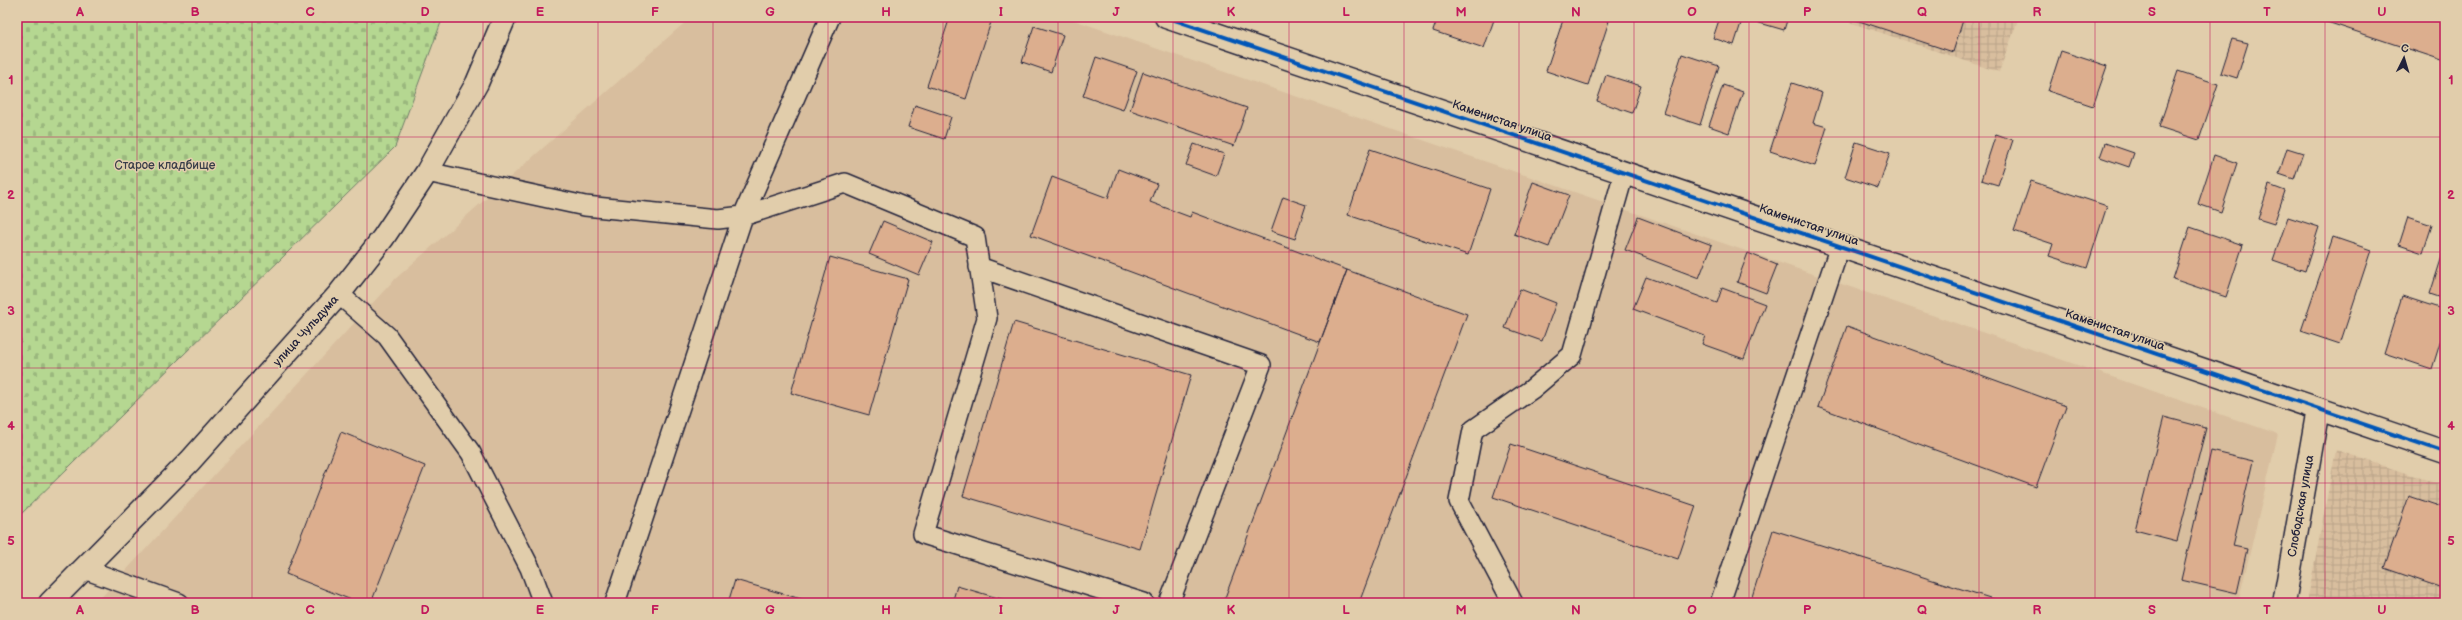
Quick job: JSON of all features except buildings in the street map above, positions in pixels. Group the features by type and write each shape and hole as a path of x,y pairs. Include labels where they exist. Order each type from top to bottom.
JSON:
{"street":[{"name":"улица Чульдума","path":"50,603 190,461 339,294 383,238 427,172 477,83 505,17"},
{"name":"Каменистая улица","path":"1166,17 2445,452"},
{"name":"Слободская улица","path":"2284,603 2318,410"}],"lane":[{"path":"615,603 743,216 830,17"},
{"path":"427,172 585,206 718,219 743,216 845,183 974,237 986,318 923,534 1144,603"},
{"path":"1513,603 1459,501 1473,430 1532,389 1572,355 1624,173"},
{"path":"1720,603 1840,246"},
{"path":"979,267 1261,365 1169,603"},
{"path":"339,294 387,336 471,453 530,568 543,603"},
{"path":"84,569 179,603"}],"shaded area":[{"path":"691,17 1065,17 2278,434 2238,603 96,603 393,281"},
{"path":"1834,17 2019,17 1999,72"},
{"path":"2336,450 2445,486 2445,603 2307,603"}],"green space":[{"name":"Старое кладбище","path":"17,17 443,17 395,147 17,518"}],"cycle path":[{"path":"1166,17 2445,452"}]}
